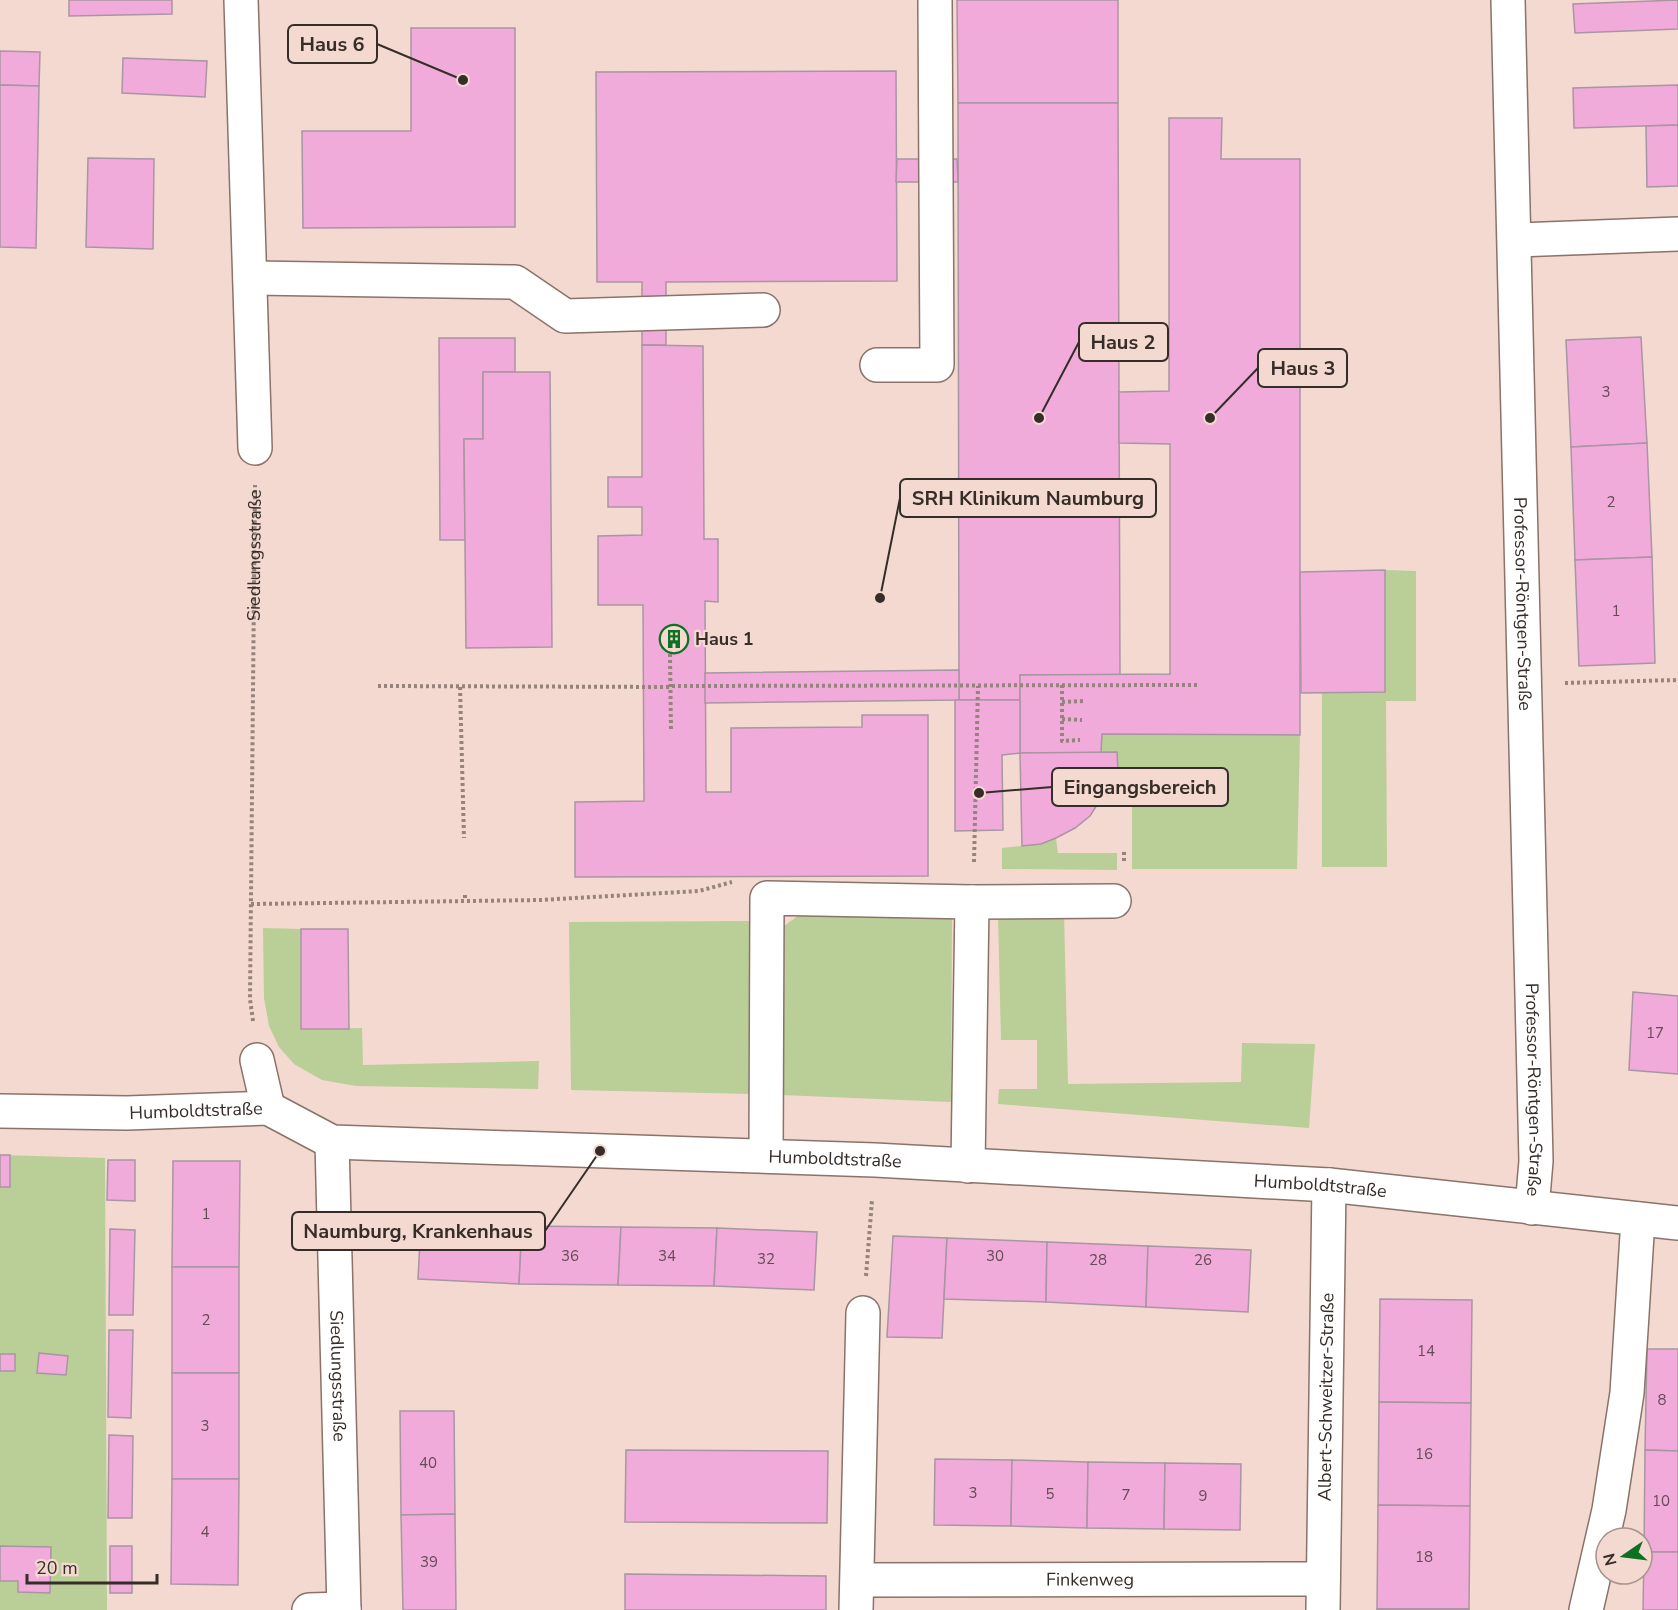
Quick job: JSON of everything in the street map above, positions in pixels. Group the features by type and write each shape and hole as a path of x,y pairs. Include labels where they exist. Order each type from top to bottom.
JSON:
{"street":[{"path":"241,0 255,448"},
{"path":"878,365 937,365 935,0"},
{"name":"Professor-Röntgen-Straße","path":"1508,0 1536,1161 1532,1208"},
{"path":"1515,240 1678,234"},
{"path":"250,278 515,282 565,316 763,310"},
{"path":"766,1155 766,898 972,902 1119,886"},
{"path":"968,1166 972,902"},
{"path":"257,1060 268,1108"},
{"name":"Humboldtstraße","path":"0,1111 127,1113 268,1108 332,1142 766,1155 1329,1185 1678,1223"},
{"name":"Siedlungsstraße","path":"309,1610 344,1609 332,1142"},
{"name":"Albert-Schweitzer-Straße","path":"1323,1595 1329,1185"},
{"path":"1586,1610 1609,1510 1627,1393 1638,1219"},
{"name":"Finkenweg","path":"863,1313 856,1545 857,1595 1323,1595"}],"path":[{"name":"Siedlungsstraße","path":"255,448 250,999 257,1060"},
{"path":"670,654 671,732"},
{"path":"1523,684 1678,680"},
{"path":"1062,685 1062,741 1080,740"},
{"path":"378,686 1197,685"},
{"path":"972,902 978,686"},
{"path":"460,687 464,838"},
{"path":"1062,702 1084,701"},
{"path":"1062,719 1082,720"},
{"path":"1119,886 1124,852"},
{"path":"251,904 465,902 699,891 740,880"},
{"path":"465,895 465,902"},
{"path":"863,1313 875,1160"}],"green space":[{"path":"1385,570 1416,571 1416,701 1386,701 1387,867 1322,867 1322,692"},
{"path":"1102,734 1300,735 1297,869 1132,869 1132,772 1118,772 1117,752 1101,753"},
{"path":"1056,838 1058,853 1117,853 1117,870 1002,869 1002,848 1040,844"},
{"path":"810,907 942,910 952,919 951,1102 781,1095 780,929"},
{"path":"1064,913 1068,1084 1241,1082 1242,1043 1315,1044 1309,1128 998,1104 999,1089 1037,1089 1037,1040 1001,1040 998,914"},
{"path":"754,921 753,1094 571,1090 569,922"},
{"path":"263,928 301,929 302,1029 362,1028 363,1065 539,1061 538,1089 356,1086 322,1080 294,1064 279,1047 269,1026 264,998"},
{"path":"0,1155 105,1158 107,1610 0,1610"}],"building":[{"path":"69,0 172,0 172,14 69,16"},
{"path":"957,0 1118,0 1118,103 958,103"},
{"path":"1678,0 1678,29 1575,33 1573,4"},
{"path":"411,28 515,28 515,227 303,228 302,131 411,131"},
{"path":"0,51 40,52 39,86 0,85"},
{"path":"123,58 207,61 205,97 122,93"},
{"path":"896,71 897,281 666,282 666,345 642,345 642,282 597,282 596,72"},
{"path":"0,85 39,86 36,248 0,247"},
{"path":"1678,85 1678,125 1574,128 1573,88"},
{"path":"958,103 1118,103 1120,675 1020,675 1020,700 959,700"},
{"path":"1169,118 1222,118 1221,159 1300,159 1300,735 1102,734 1101,753 1020,753 1020,675 1170,674 1170,444 1119,443 1119,392 1169,391"},
{"path":"1678,125 1678,186 1647,187 1646,126"},
{"path":"88,158 154,159 153,249 86,247"},
{"path":"897,159 957,159 958,182 896,182"},
{"path":"1641,337 1647,443 1571,447 1566,340"},
{"path":"439,338 515,338 515,372 483,372 483,439 464,439 465,540 440,540"},
{"name":"Haus 1","path":"642,345 703,346 704,539 718,539 718,602 705,601 706,792 731,792 731,728 862,727 862,715 928,715 928,876 575,877 575,802 644,801 643,605 598,605 598,536 642,535 642,507 608,507 608,477 642,477"},
{"path":"483,372 550,372 552,647 466,648 464,439 483,439"},
{"path":"1647,443 1652,557 1575,560 1571,447"},
{"path":"1652,557 1655,663 1579,666 1575,560"},
{"path":"1385,570 1385,692 1301,693 1300,572"},
{"path":"959,670 959,700 705,703 705,673"},
{"path":"955,700 1020,700 1020,753 1002,755 1003,830 955,831"},
{"path":"1117,752 1118,772 1090,816 1075,828 1056,838 1041,844 1022,846 1020,753"},
{"path":"301,929 348,929 349,1029 301,1029"},
{"path":"1633,992 1678,996 1678,1074 1629,1070"},
{"path":"0,1155 10,1155 10,1187 0,1187"},
{"path":"108,1160 135,1160 135,1201 107,1200"},
{"path":"173,1161 240,1161 239,1267 172,1267"},
{"path":"421,1221 522,1226 519,1284 418,1279"},
{"path":"522,1226 621,1227 618,1285 519,1284"},
{"path":"621,1227 717,1228 714,1286 618,1285"},
{"path":"717,1228 817,1232 814,1290 714,1286"},
{"path":"110,1229 135,1230 133,1315 109,1315"},
{"path":"893,1236 947,1238 942,1338 887,1337"},
{"path":"947,1238 1047,1242 1046,1302 944,1299"},
{"path":"1047,1242 1148,1246 1146,1307 1046,1302"},
{"path":"1148,1246 1251,1250 1248,1312 1146,1307"},
{"path":"172,1267 239,1267 239,1373 172,1373"},
{"path":"1380,1299 1472,1300 1471,1403 1379,1402"},
{"path":"109,1330 133,1330 131,1418 108,1417"},
{"path":"1647,1349 1678,1349 1678,1451 1645,1450"},
{"path":"39,1353 68,1356 66,1375 37,1373"},
{"path":"0,1354 15,1354 15,1371 0,1371"},
{"path":"172,1373 239,1373 239,1479 172,1479"},
{"path":"1379,1402 1471,1403 1470,1506 1378,1505"},
{"path":"400,1411 454,1411 455,1514 401,1515"},
{"path":"109,1435 133,1436 132,1518 108,1518"},
{"path":"626,1450 828,1451 827,1523 625,1522"},
{"path":"1645,1450 1678,1451 1678,1552 1654,1552 1654,1526 1644,1526"},
{"path":"935,1459 1012,1460 1011,1526 934,1525"},
{"path":"1012,1460 1088,1462 1087,1528 1011,1526"},
{"path":"1088,1462 1165,1463 1164,1529 1087,1528"},
{"path":"1165,1463 1241,1464 1240,1530 1164,1529"},
{"path":"172,1479 239,1479 238,1585 171,1584"},
{"path":"1378,1505 1470,1506 1469,1609 1377,1609"},
{"path":"455,1514 456,1610 403,1610 401,1515"},
{"path":"0,1546 51,1547 50,1593 18,1592 18,1581 0,1581"},
{"path":"110,1546 132,1546 132,1593 110,1593"},
{"path":"1654,1552 1678,1552 1678,1610 1643,1610 1643,1586 1654,1586"},
{"path":"625,1574 826,1576 826,1610 625,1610"},
{"path":"1469,1609 1469,1610 1377,1610"}],"place":[{"name":"Haus 6","path":"463,80"},
{"name":"Haus 2","path":"1039,418"},
{"name":"Haus 3","path":"1210,418"},
{"name":"SRH Klinikum Naumburg","path":"880,598"},
{"name":"Haus 1","path":"674,639"},
{"name":"Eingangsbereich","path":"979,793"},
{"name":"Naumburg, Krankenhaus","path":"600,1151"}]}
